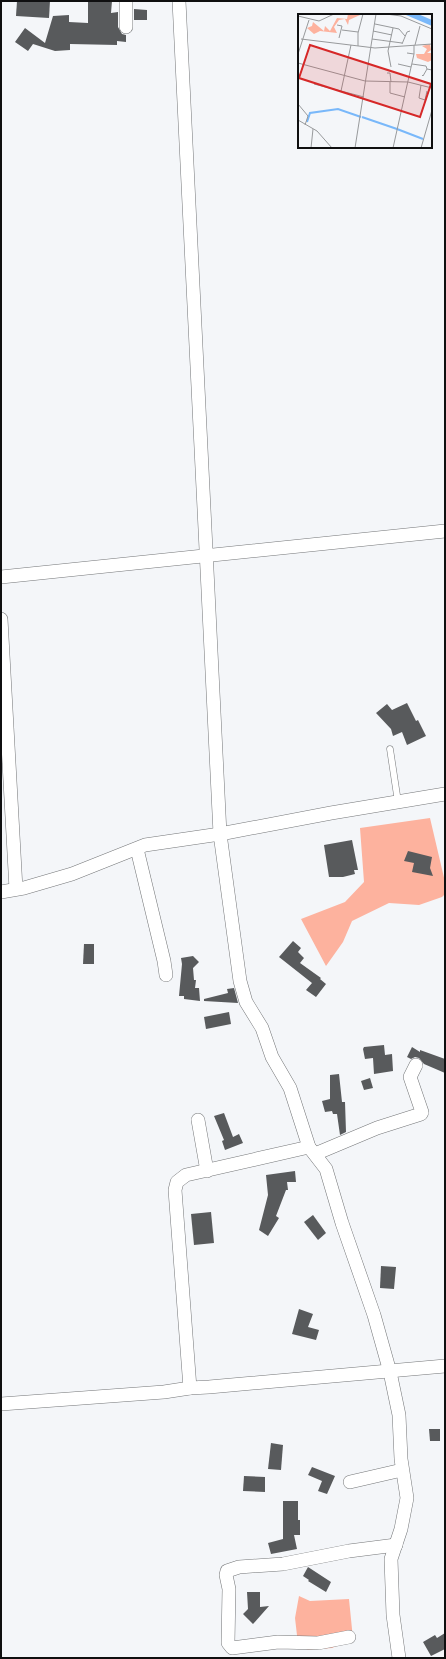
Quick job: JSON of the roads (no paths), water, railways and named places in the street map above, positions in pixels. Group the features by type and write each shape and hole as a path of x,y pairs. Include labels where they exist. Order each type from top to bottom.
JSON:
{"street":[{"path":"126,1 126,27"},
{"path":"179,1 220,834 240,981 246,1002 262,1028 272,1057 290,1088 312,1151 326,1169 342,1223 374,1315 390,1372 399,1415 402,1470 407,1498 401,1529 391,1559 391,1587 395,1635 399,1658"},
{"path":"1,577 445,531"},
{"path":"1,619 16,889"},
{"path":"1,892 72,874 145,845 220,834 331,813 445,794"},
{"path":"137,849 166,975"},
{"path":"190,1388 176,1190 177,1182 186,1175 312,1151 421,1114 422,1112 410,1076 416,1065"},
{"path":"198,1120 207,1171"},
{"path":"1,1404 164,1392 190,1388 390,1372 445,1366"},
{"path":"350,1482 402,1470"},
{"path":"349,1637 318,1643 278,1642 232,1648 228,1643 227,1571 239,1567 283,1564 349,1551 396,1546"}],"lane":[{"path":"390,749 398,802"}]}
